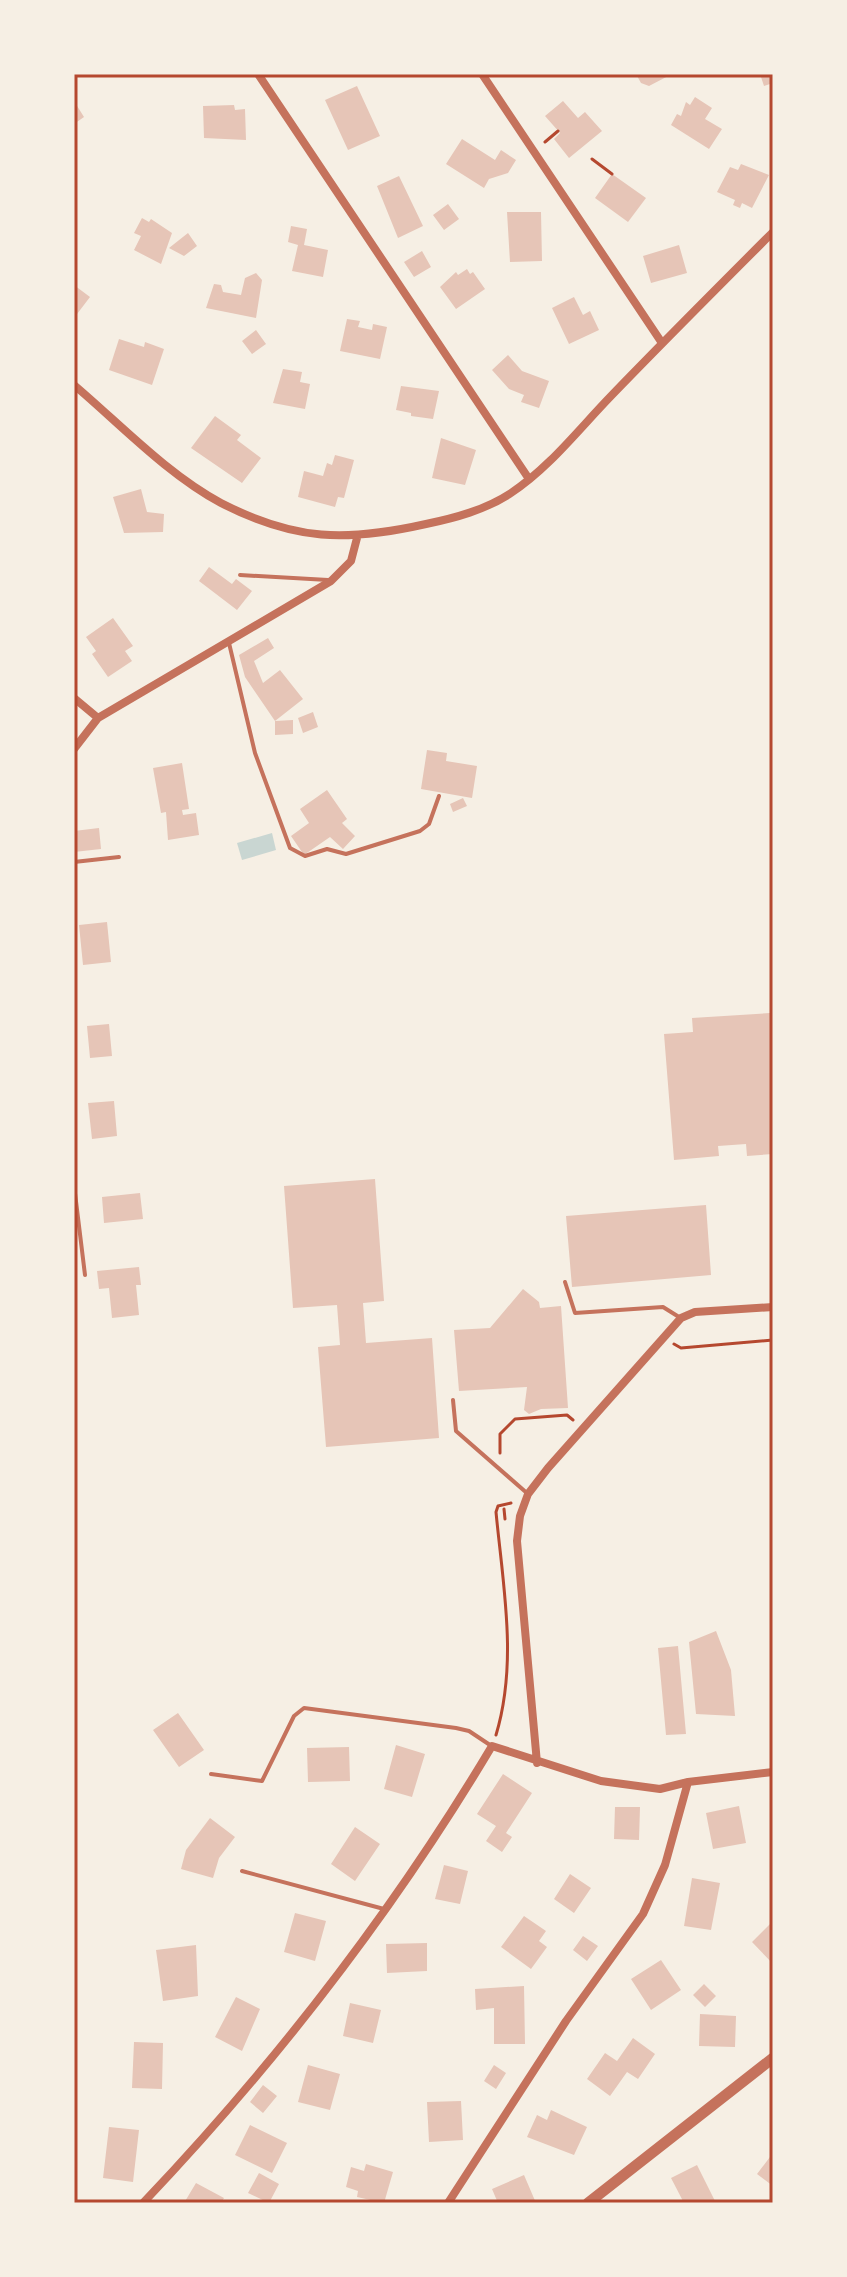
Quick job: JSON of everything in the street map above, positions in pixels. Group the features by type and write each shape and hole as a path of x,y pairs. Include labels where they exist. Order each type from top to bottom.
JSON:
{"street":[{"path":"258,74 529,479"},
{"path":"482,74 662,343"},
{"path":"74,385 168,465 220,502 298,531 357,538 464,515 510,494 529,479 773,232"},
{"path":"74,749 98,718 331,581 351,561 357,538"},
{"path":"74,698 98,718"},
{"path":"537,1763 517,1541 528,1494 681,1318 695,1312 773,1307"},
{"path":"143,2203 264,2072 386,1910 492,1746 537,1763 601,1781 660,1789 688,1782 773,1772"},
{"path":"448,2203 566,2021 643,1914 665,1865 688,1782"},
{"path":"588,2203 773,2058"}],"lane":[{"path":"240,575 331,581"},
{"path":"228,640 255,753 290,848 297,854 305,856 327,849 355,853 420,831 429,824 439,796"},
{"path":"74,862 119,857"},
{"path":"74,1185 85,1275"},
{"path":"565,1282 575,1313 663,1307 681,1318"},
{"path":"453,1400 456,1431 528,1494"},
{"path":"211,1774 262,1781 294,1716 304,1708 456,1728 469,1731 492,1746"},
{"path":"242,1871 386,1910"}],"path":[{"path":"533,152 558,131"},
{"path":"592,159 612,174"},
{"path":"665,1335 681,1348 773,1340"},
{"path":"501,1461 500,1434 515,1419 567,1415 584,1429"},
{"path":"492,1746 507,1690 509,1652"}],"shaded area":[{"path":"272,833 276,850 242,860 237,843"}],"building":[{"path":"636,74 672,74 649,86 641,83"},
{"path":"760,74 773,74 773,83 764,86"},
{"path":"357,86 380,136 348,150 325,100"},
{"path":"695,97 712,108 705,119 722,129 709,149 671,125 677,114 681,116 686,102 690,105"},
{"path":"74,101 84,117 74,124"},
{"path":"563,101 578,118 585,112 602,131 569,158 554,139 560,133 545,116"},
{"path":"234,105 235,110 245,109 246,140 204,138 203,106"},
{"path":"462,139 495,160 501,150 516,160 508,173 489,179 484,188 446,164"},
{"path":"741,164 769,175 752,208 742,203 740,208 733,205 735,200 717,192 730,167 738,170"},
{"path":"612,174 646,198 628,222 595,198"},
{"path":"399,176 423,226 398,238 377,186"},
{"path":"448,204 459,219 444,230 433,215"},
{"path":"507,212 541,212 542,261 510,262"},
{"path":"142,218 149,222 151,219 172,233 161,264 134,250 141,236 134,233"},
{"path":"291,226 307,229 304,245 328,250 323,277 292,271 298,245 288,242"},
{"path":"188,233 197,246 184,256 169,248"},
{"path":"679,245 687,273 651,283 643,256"},
{"path":"422,251 431,267 414,277 404,262"},
{"path":"467,269 470,274 473,272 485,289 456,309 440,287 456,272 458,275"},
{"path":"256,273 262,280 256,318 206,308 214,284 221,285 223,292 241,295 245,278"},
{"path":"74,285 90,297 74,318"},
{"path":"574,297 583,315 590,311 599,330 569,344 552,308"},
{"path":"347,319 360,321 358,327 372,330 373,324 387,327 380,359 340,351"},
{"path":"256,330 266,344 252,354 242,341"},
{"path":"119,339 144,347 145,342 164,349 152,385 109,370"},
{"path":"508,355 522,371 549,381 539,408 521,402 524,395 509,389 492,370"},
{"path":"283,369 302,372 300,382 310,384 305,409 273,403"},
{"path":"401,386 439,391 433,419 396,410"},
{"path":"215,416 241,435 237,440 261,458 242,483 191,448"},
{"path":"441,438 476,450 465,485 432,478"},
{"path":"335,455 354,460 344,498 338,497 335,507 298,497 304,471 323,476 327,463 332,465"},
{"path":"141,489 147,512 164,514 163,532 124,533 113,497"},
{"path":"209,567 232,584 236,579 252,591 237,610 199,581"},
{"path":"113,618 133,646 125,651 132,661 108,677 92,654 96,651 86,637"},
{"path":"268,638 274,648 254,661 263,683 280,670 303,699 275,721 245,677 239,655"},
{"path":"313,712 318,727 303,733 298,718"},
{"path":"293,720 293,734 275,735 275,721"},
{"path":"427,750 447,753 446,761 477,766 472,798 421,789"},
{"path":"182,763 189,809 182,810 183,815 196,813 199,835 168,840 166,812 161,813 153,768"},
{"path":"327,790 347,819 342,823 355,836 343,849 330,837 304,855 291,836 309,823 300,809"},
{"path":"463,798 467,806 453,812 450,804"},
{"path":"99,828 101,849 74,852 74,831"},
{"path":"107,922 111,962 83,965 79,925"},
{"path":"770,1013 773,1154 747,1156 746,1144 718,1146 719,1156 674,1160 664,1034 693,1032 692,1018"},
{"path":"109,1024 112,1056 90,1058 87,1026"},
{"path":"114,1101 117,1136 92,1139 88,1103"},
{"path":"375,1179 384,1301 363,1303 366,1343 432,1338 439,1438 326,1447 318,1347 340,1345 337,1305 293,1308 284,1186"},
{"path":"140,1193 143,1219 104,1223 102,1197"},
{"path":"706,1205 711,1275 572,1287 566,1216"},
{"path":"139,1267 141,1285 136,1285 139,1315 112,1318 109,1288 99,1289 97,1271"},
{"path":"523,1289 539,1302 540,1308 561,1306 568,1408 541,1409 529,1414 524,1410 527,1387 459,1391 454,1330 490,1328"},
{"path":"716,1631 731,1670 735,1716 696,1714 689,1642"},
{"path":"678,1646 686,1734 666,1735 658,1648"},
{"path":"178,1713 204,1750 179,1767 153,1730"},
{"path":"396,1745 425,1754 412,1797 384,1789"},
{"path":"349,1747 350,1781 308,1782 307,1748"},
{"path":"503,1774 532,1793 506,1833 512,1837 502,1852 486,1841 496,1826 477,1814"},
{"path":"739,1806 746,1843 713,1849 706,1813"},
{"path":"615,1807 640,1807 639,1840 614,1839"},
{"path":"210,1818 235,1837 219,1858 213,1878 181,1869 186,1850"},
{"path":"355,1827 380,1844 355,1881 331,1864"},
{"path":"444,1865 468,1871 460,1904 435,1899"},
{"path":"570,1874 591,1888 574,1913 554,1899"},
{"path":"692,1878 720,1883 711,1930 684,1926"},
{"path":"295,1913 326,1921 315,1961 284,1952"},
{"path":"524,1916 546,1931 539,1941 547,1947 531,1969 501,1947"},
{"path":"771,1923 773,1926 773,1964 752,1942"},
{"path":"583,1936 598,1946 587,1961 573,1950"},
{"path":"427,1943 427,1971 387,1973 386,1944"},
{"path":"196,1945 198,1996 163,2001 156,1950"},
{"path":"661,1960 681,1990 651,2010 631,1979"},
{"path":"704,1984 716,1996 705,2007 693,1995"},
{"path":"524,1986 525,2044 494,2044 494,2008 476,2010 475,1989"},
{"path":"236,1997 260,2009 242,2051 215,2037"},
{"path":"350,2003 381,2010 373,2043 343,2036"},
{"path":"700,2014 736,2016 735,2047 699,2046"},
{"path":"633,2038 655,2054 638,2079 627,2072 610,2096 587,2079 605,2053 617,2061"},
{"path":"134,2042 163,2043 162,2089 132,2088"},
{"path":"308,2065 340,2074 330,2110 298,2102"},
{"path":"494,2065 506,2073 496,2089 484,2081"},
{"path":"263,2085 277,2096 263,2113 250,2102"},
{"path":"461,2101 463,2140 429,2142 427,2102"},
{"path":"551,2110 587,2127 574,2155 527,2137 537,2115 547,2120"},
{"path":"250,2125 287,2143 272,2173 235,2155"},
{"path":"109,2127 139,2130 133,2182 103,2178"},
{"path":"773,2153 773,2186 757,2174"},
{"path":"366,2164 393,2172 384,2203 357,2197 358,2191 346,2187 351,2167 364,2171"},
{"path":"697,2165 716,2203 684,2203 671,2178"},
{"path":"259,2173 279,2184 269,2203 248,2193"},
{"path":"524,2175 536,2203 498,2203 492,2189"},
{"path":"196,2183 224,2198 221,2203 184,2203"}]}
